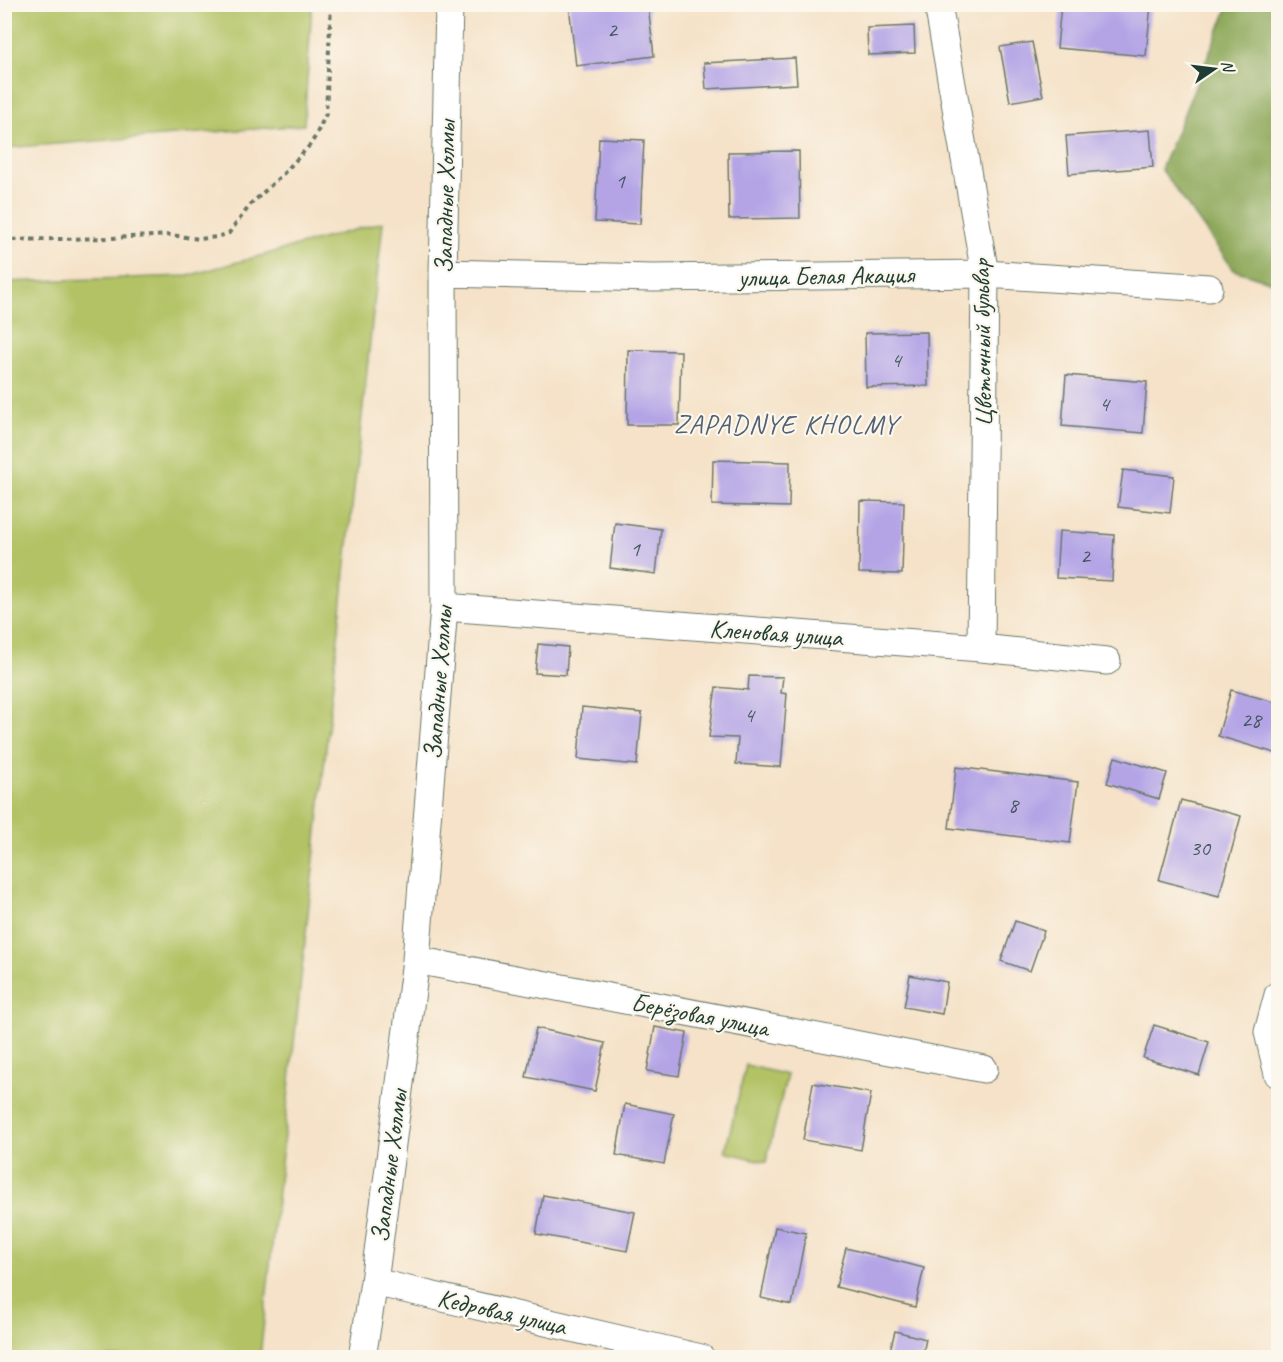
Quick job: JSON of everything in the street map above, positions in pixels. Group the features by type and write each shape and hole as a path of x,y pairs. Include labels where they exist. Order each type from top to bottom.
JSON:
{"street":[{"name":"Западные Холмы","path":"362,1358 416,960 444,607 443,273 449,4"},
{"name":"Цветочный бульвар","path":"938,4 985,274 981,648"},
{"name":"улица Белая Акация","path":"443,273 653,278 985,274 1209,288"},
{"name":"Кленовая улица","path":"444,607 981,648 1107,661"},
{"name":"Берёзовая улица","path":"416,960 984,1069"},
{"path":"1278,995 1268,1032 1278,1074"},
{"name":"Кедровая улица","path":"374,1282 701,1358"}],"path":[{"path":"4,240 171,235 199,239 229,234 251,204 310,146 326,114 331,4"}],"green space":[{"path":"5,4 312,5 304,125 5,148"},
{"path":"1229,5 1278,5 1278,284 1234,270 1161,169"},
{"path":"383,222 260,1357 5,1357 5,282 187,276"},
{"path":"746,1065 787,1075 766,1162 725,1152"}],"building":[{"path":"1061,4 1151,4 1146,56 1057,48"},
{"path":"569,5 648,5 654,56 576,66"},
{"path":"914,26 915,53 868,55 867,28"},
{"path":"1032,42 1043,96 1010,102 1000,47"},
{"path":"795,58 797,84 706,89 704,63"},
{"path":"1150,130 1153,167 1069,174 1066,136"},
{"path":"599,138 644,140 640,224 595,222"},
{"path":"799,151 800,218 729,219 728,152"},
{"path":"927,332 928,386 866,387 865,333"},
{"path":"628,350 681,351 679,425 627,425"},
{"path":"1066,375 1147,382 1143,433 1062,426"},
{"path":"713,460 790,462 789,507 712,505"},
{"path":"1123,470 1174,476 1170,513 1118,507"},
{"path":"860,501 904,502 902,574 859,573"},
{"path":"615,523 661,529 656,574 610,568"},
{"path":"1059,531 1114,535 1112,581 1056,578"},
{"path":"538,644 568,647 566,675 535,673"},
{"path":"749,676 783,677 781,693 787,694 781,767 736,764 738,738 709,737 716,687 748,690"},
{"path":"1231,690 1278,703 1278,754 1218,736"},
{"path":"582,707 642,713 637,765 578,759"},
{"path":"1115,757 1167,773 1159,799 1107,783"},
{"path":"956,767 1078,782 1070,843 949,828"},
{"path":"1181,800 1241,816 1219,896 1159,880"},
{"path":"1015,921 1044,931 1030,971 1001,961"},
{"path":"910,975 947,982 942,1014 904,1007"},
{"path":"1154,1025 1209,1042 1199,1075 1143,1058"},
{"path":"655,1027 687,1033 679,1076 647,1071"},
{"path":"536,1028 605,1043 595,1091 526,1077"},
{"path":"813,1083 871,1093 861,1150 803,1140"},
{"path":"625,1104 674,1114 664,1164 616,1155"},
{"path":"543,1195 635,1212 627,1251 536,1234"},
{"path":"775,1227 806,1233 792,1305 761,1298"},
{"path":"846,1248 924,1268 915,1307 836,1287"},
{"path":"895,1331 926,1339 922,1358 888,1358"}],"district":[{"name":"ZAPADNYE KHOLMY","path":"786,424"}]}
